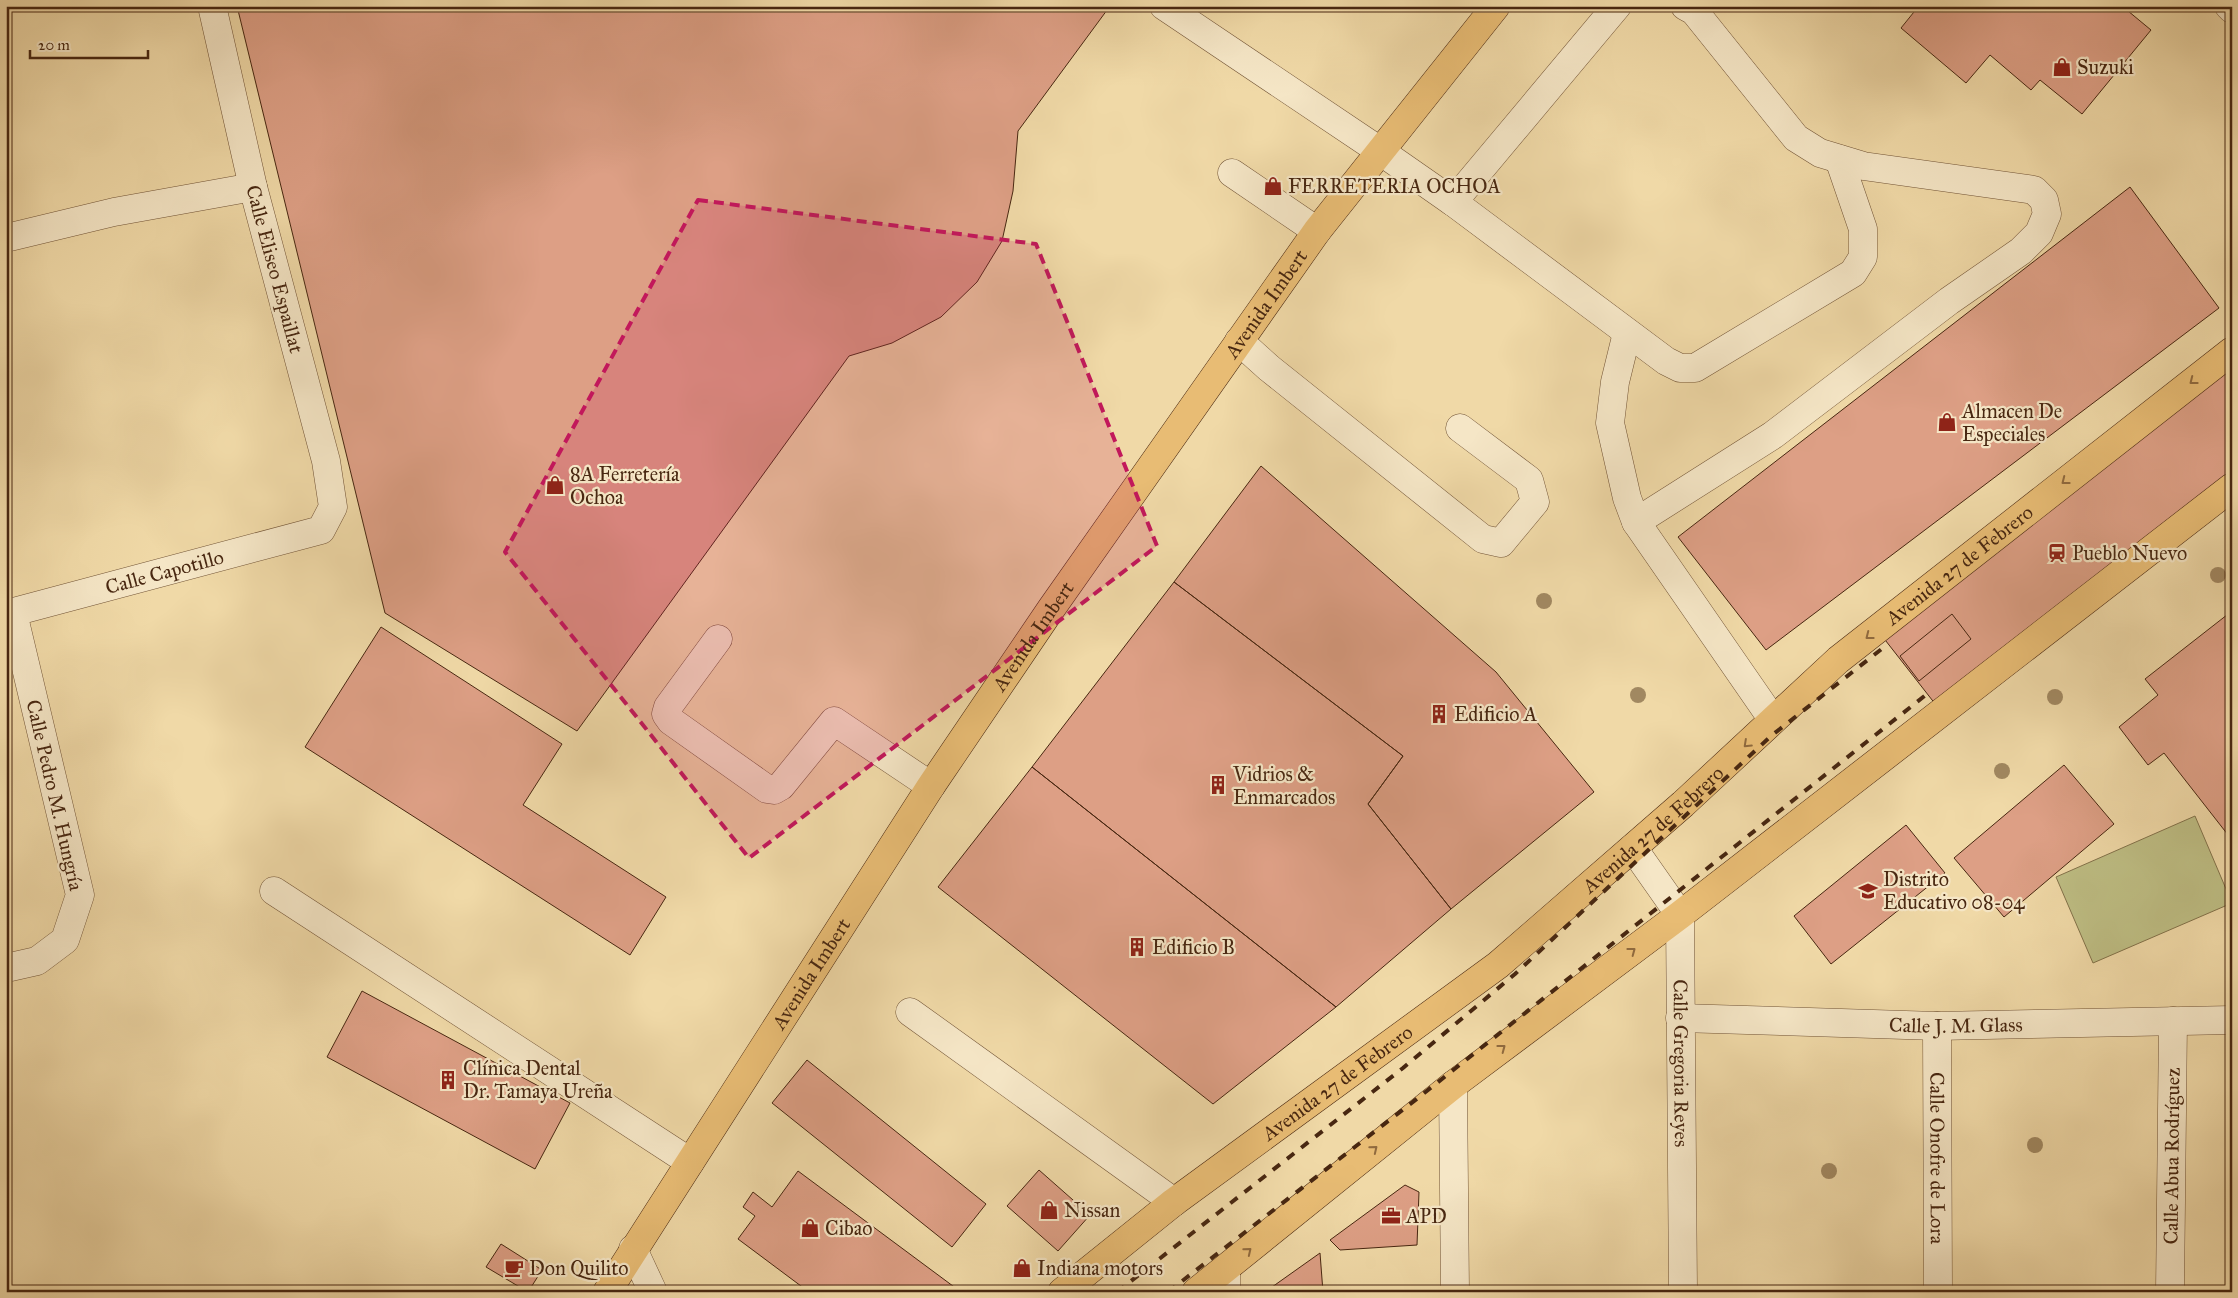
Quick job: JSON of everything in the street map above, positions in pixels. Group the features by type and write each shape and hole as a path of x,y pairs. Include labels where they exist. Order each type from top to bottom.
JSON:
{"main road":[{"name":"Avenida Imbert","path":"607,1292 932,786 1051,609 1317,231 1496,6"},
{"name":"Avenida 27 de Febrero","path":"1062,1292 1174,1202 1498,965 1633,848 1838,660 2232,351"},
{"path":"1196,1292 1226,1280 1453,1085 1680,915 2232,487"}],"street":[{"name":"Calle Eliseo Espaillat","path":"212,6 253,187 326,461 333,507 321,530"},
{"path":"1164,6 1453,202 1627,333 1666,361 1680,368 1695,368 1853,273 1862,257 1863,229 1839,159"},
{"path":"1453,202 1616,6"},
{"path":"1636,522 1773,434 1949,301 2021,251 2039,233 2047,214 2044,200 2034,190 1862,166 1820,153 1796,138 1694,11 1685,6"},
{"path":"2229,6 2232,9"},
{"path":"1232,173 1317,231"},
{"path":"6,238 114,212 253,187"},
{"path":"1627,333 1615,382 1610,423 1627,498 1636,522 1773,720"},
{"path":"1240,341 1270,368 1483,539 1501,543 1535,502 1529,480 1460,428"},
{"name":"Calle Capotillo","path":"10,613 321,530"},
{"name":"Calle Pedro M. Hungría","path":"6,968 37,961 65,940 80,895 10,613"},
{"path":"718,638 668,707 666,714 670,721 767,789 774,790 781,786 834,721 932,786"},
{"path":"1633,848 1680,915"},
{"path":"274,891 690,1162"},
{"name":"Calle Gregoria Reyes","path":"1680,915 1683,1292"},
{"path":"910,1012 1174,1202"},
{"name":"Calle J. M. Glass","path":"1680,1018 1937,1026 2232,1020"},
{"name":"Calle Abua Rodríguez","path":"2170,1292 2173,1021"},
{"name":"Calle Onofre de Lora","path":"1937,1026 1938,1292"},
{"path":"1453,1085 1455,1292"},
{"path":"633,1249 653,1292"}],"highlighted area":[{"path":"698,200 1036,244 1157,546 749,858 505,552"}],"green space":[{"path":"2195,816 2232,903 2093,963 2056,877"}],"building":[{"name":"8A Ferretería Ochoa","path":"237,6 1110,6 1018,131 1013,191 1002,241 977,282 941,317 892,343 849,356 577,731 385,613"},
{"name":"Suzuki","path":"1917,6 2122,6 2151,30 2082,114 2040,80 2031,90 1990,55 1966,83 1901,28"},
{"name":"Almacen De Especiales","path":"2130,187 2219,308 1766,650 1678,537"},
{"name":"Pueblo Nuevo","path":"2232,359 2232,470 1936,705 1882,636"},
{"name":"Edificio A","path":"1261,466 1496,672 1594,792 1451,909 1368,804 1403,756 1174,582"},
{"name":"Vidrios & Enmarcados","path":"1174,582 1403,756 1368,804 1451,909 1336,1007 1032,767"},
{"path":"2232,611 2232,840 2164,753 2148,765 2119,727 2158,695 2145,679"},
{"path":"1952,614 1971,639 1919,681 1900,656"},
{"path":"381,627 562,744 523,805 666,897 630,955 305,747"},
{"path":"2064,765 2114,824 2004,917 1954,858"},
{"name":"Edificio B","path":"1032,767 1336,1007 1213,1104 938,887"},
{"path":"1906,825 1945,873 1831,964 1794,916"},
{"name":"Clínica Dental Dr. Tamaya Ureña","path":"362,991 570,1103 535,1169 327,1057"},
{"path":"807,1060 986,1204 952,1247 772,1103"},
{"name":"Nissan","path":"1039,1170 1090,1215 1058,1251 1007,1206"},
{"name":"Cibao","path":"798,1171 961,1292 809,1292 738,1239 755,1216 743,1207 753,1192 772,1207"},
{"name":"APD","path":"1405,1185 1419,1192 1417,1245 1340,1250 1330,1240"},
{"name":"Don Quilito","path":"501,1244 542,1270 528,1292 486,1267"},
{"path":"1320,1253 1323,1292 1265,1292"}],"railway":[{"path":"1117,1292 1403,1068 1515,974 1771,736 1888,644"},
{"path":"1168,1292 1423,1094 1927,694"}],"place":[{"name":"Suzuki","path":"2062,67"},
{"name":"FERRETERIA OCHOA","path":"1273,186"},
{"name":"Almacen De Especiales","path":"1947,422"},
{"name":"8A Ferretería Ochoa","path":"555,485"},
{"name":"Pueblo Nuevo","path":"2057,553"},
{"name":"Edificio A","path":"1439,714"},
{"name":"Vidrios & Enmarcados","path":"1218,785"},
{"name":"Distrito Educativo 08-04","path":"1868,891"},
{"name":"Edificio B","path":"1137,947"},
{"name":"Clínica Dental Dr. Tamaya Ureña","path":"448,1080"},
{"name":"Nissan","path":"1049,1210"},
{"name":"APD","path":"1391,1216"},
{"name":"Cibao","path":"810,1228"},
{"name":"Don Quilito","path":"514,1268"},
{"name":"Indiana motors","path":"1022,1268"}]}
